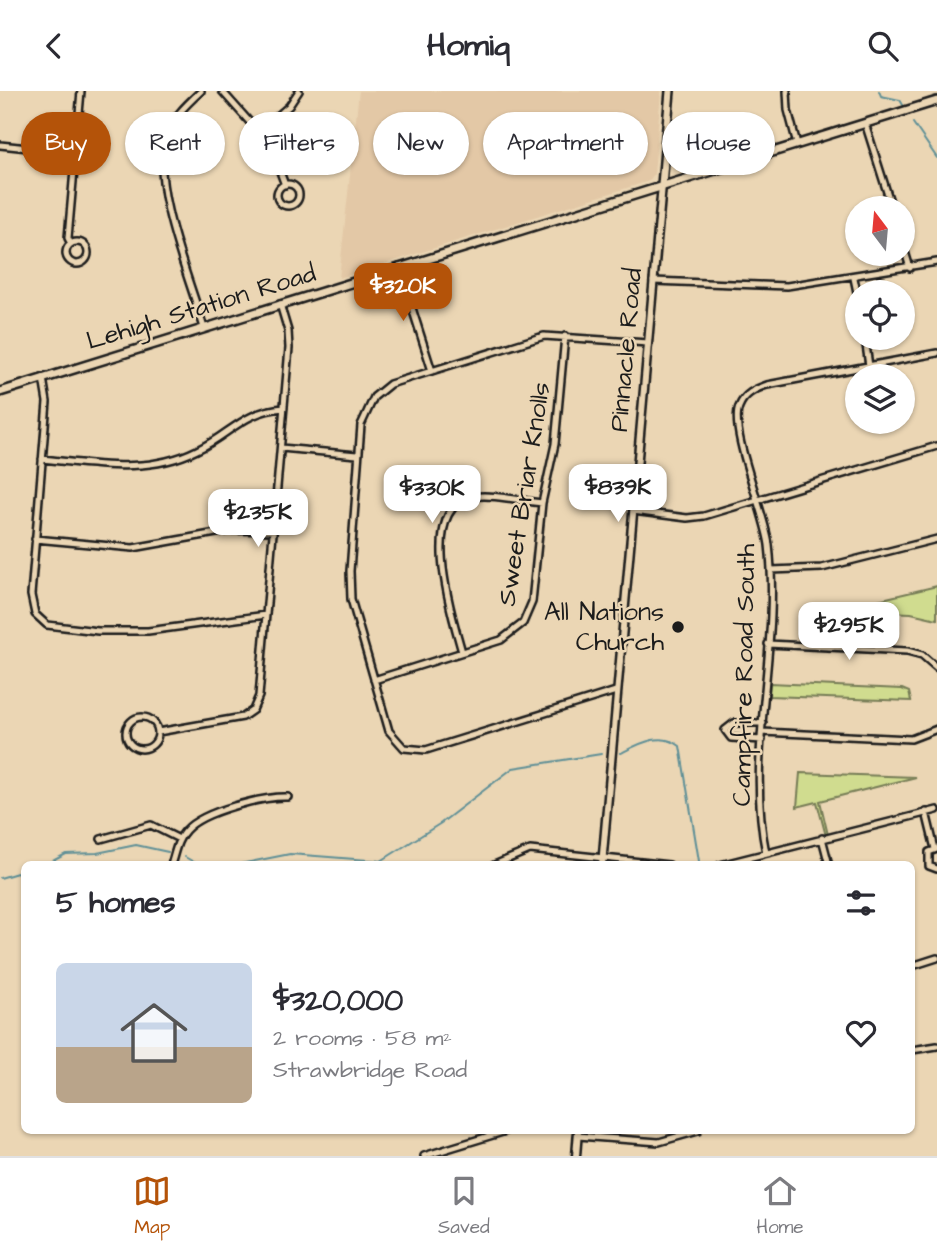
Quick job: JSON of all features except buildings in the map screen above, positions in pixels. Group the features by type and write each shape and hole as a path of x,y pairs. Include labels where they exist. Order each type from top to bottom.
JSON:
{"main road":[{"name":"Pinnacle Road","path":"662,185 670,91"},
{"name":"Lehigh Station Road","path":"0,392 937,101"}],"street":[{"path":"80,112 82,91"},
{"path":"201,91 170,126 161,164 164,193 204,328"},
{"path":"222,91 242,112"},
{"path":"282,112 299,91"},
{"path":"787,91 789,118 797,143"},
{"path":"865,123 888,196"},
{"path":"0,145 21,147"},
{"path":"71,244 68,238 73,175"},
{"path":"282,175 285,185"},
{"path":"285,185 292,185 299,192 298,199 291,205 284,205 278,196 285,185"},
{"name":"Pinnacle Road","path":"602,861 662,185"},
{"path":"78,242 85,246 87,256 83,262 73,263 68,259 66,253 71,244 78,242"},
{"path":"653,281 764,287 854,278 937,262"},
{"path":"399,267 432,371"},
{"path":"158,732 236,719 253,710 259,696 289,341 280,305"},
{"path":"617,691 415,751 400,745 392,736 357,627 350,584 357,455 365,414 374,397 390,384 537,338 565,336 648,342"},
{"name":"Sweet Briar Knolls","path":"374,680 507,637 527,617 533,594 542,503 555,444 565,336"},
{"name":"Campfire Road South","path":"879,364 937,353"},
{"name":"Campfire Road South","path":"766,853 759,816 771,570 766,526 736,423 738,408 744,398 767,385 845,370"},
{"path":"43,378 47,402 31,600 38,618 50,626 148,631 265,615"},
{"path":"42,459 123,467 153,465 197,450 255,412 284,408"},
{"path":"633,511 695,517 937,446"},
{"path":"281,448 357,455"},
{"path":"462,652 442,577 444,531 449,515 459,503 471,497 542,503"},
{"path":"35,539 133,548 233,530 273,531"},
{"path":"771,570 821,568 937,539"},
{"path":"768,644 907,651 922,655 937,668"},
{"path":"139,717 153,722 158,732 152,746 142,749 132,746 125,732 130,722 139,717"},
{"path":"762,740 731,738 725,730 734,723 763,723"},
{"path":"762,732 911,739 937,729"},
{"path":"172,861 187,828 205,817 267,798 288,797"},
{"path":"740,861 937,810"},
{"path":"926,812 936,849 927,859 929,866 937,869"},
{"path":"101,839 151,825 180,839"},
{"path":"822,838 828,861"},
{"path":"504,861 530,850 602,861"},
{"path":"915,964 937,958"},
{"path":"915,1049 937,1045"},
{"path":"425,1156 496,1134"},
{"path":"576,1156 578,1134"},
{"path":"587,1134 659,1142 687,1134"}],"shaded area":[{"path":"359,91 661,91 654,174 649,181 339,278 350,175 359,175 359,112 357,112"}],"green space":[{"path":"937,586 937,619 911,613 836,610"},
{"path":"770,683 902,689 909,692 911,701 769,696"},
{"path":"800,773 916,777 820,801 828,835 826,836 817,802 797,807"}],"waterway":[{"path":"879,91 881,96 900,100 903,105"},
{"path":"913,123 937,158"},
{"path":"621,753 658,739 665,739 680,746 699,861"},
{"path":"381,861 441,823 513,768 601,754"},
{"path":"53,861 66,854 97,853 136,845 168,852"},
{"path":"255,861 290,854 381,861"},
{"path":"185,857 192,861"},
{"path":"0,878 21,872"}],"place":[{"name":"All Nations Church","path":"678,627"}]}
